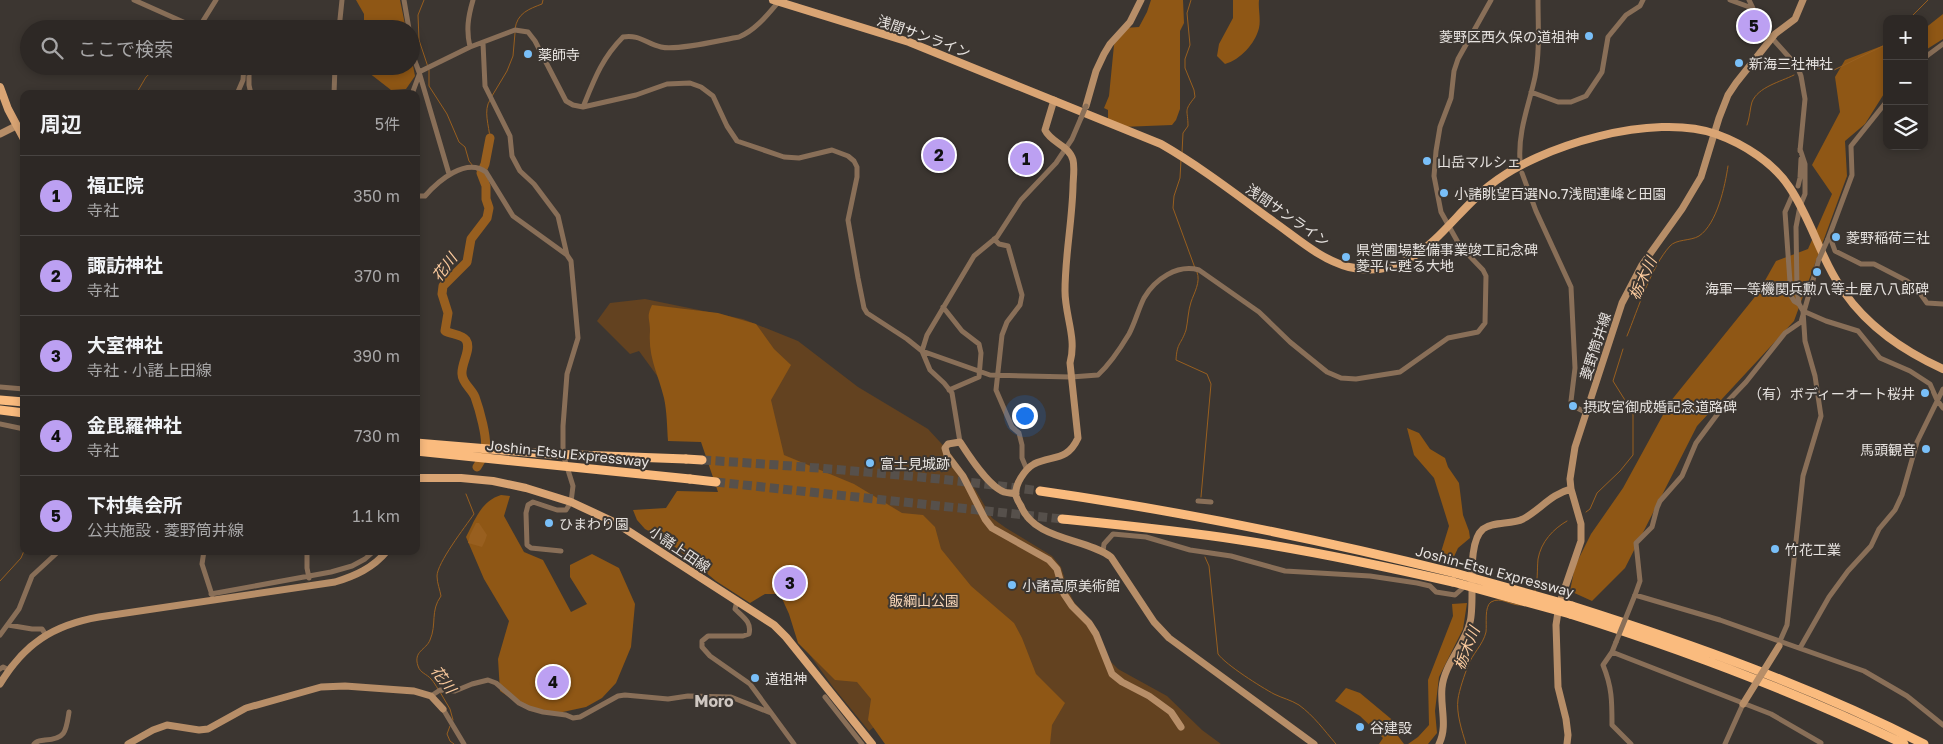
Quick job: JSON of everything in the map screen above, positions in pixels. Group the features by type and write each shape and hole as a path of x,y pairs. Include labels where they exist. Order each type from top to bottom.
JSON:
{"highway":[{"path":"0,396 20,396"},
{"path":"0,400 20,402"},
{"path":"0,409 20,412"},
{"name":"Joshin-Etsu Expressway","path":"420,443 550,454 702,460"},
{"name":"Joshin-Etsu Expressway","path":"420,451 716,482"},
{"name":"Joshin-Etsu Expressway","path":"1040,491 1122,503 1233,523 1454,577 1669,637 1757,670 1844,706 1924,744"},
{"name":"Joshin-Etsu Expressway","path":"1062,519 1240,540 1454,577"},
{"name":"Joshin-Etsu Expressway","path":"1571,610 1752,678 1840,714 1904,744"}],"main road":[{"name":"浅間サンライン","path":"777,1 910,42 1161,144 1191,161 1304,244 1345,266 1364,270 1394,266 1420,253 1449,227 1488,186 1518,167 1554,149 1597,138 1652,128 1689,128 1714,133 1735,141 1765,161 1790,187 1830,271 1858,311 1885,336 1901,347 1943,369"},
{"path":"0,87 20,132"},
{"name":"小諸上田線","path":"420,478 461,478 493,481 526,488 571,502 616,523 762,616 780,631 872,744"}],"street":[{"path":"134,0 179,20"},
{"path":"204,20 216,0"},
{"path":"340,20 342,0"},
{"path":"404,0 408,20"},
{"path":"470,47 467,33 468,16 473,0"},
{"path":"1016,494 1003,492 973,464 960,442 952,394 930,370 922,351 927,335 974,256 994,239 1021,200 1056,163 1072,139 1104,54 1110,44 1130,22 1141,0"},
{"path":"420,72 470,47 515,30 528,32 542,51 566,101 573,105 583,107 636,95 667,84 690,83 701,87 712,96 737,141 784,157 799,158 832,150 848,156 857,167 857,177 848,220 864,308 867,314 892,329 922,351 990,375 1071,377 1098,375 1114,357 1127,336 1144,298 1164,275 1189,268 1199,270 1254,308 1326,372 1341,378 1356,379 1400,372 1437,344 1448,338 1478,332 1485,323 1486,276 1483,270 1460,246 1449,227 1439,205 1434,176 1440,127 1451,98 1454,71 1458,59 1491,0"},
{"path":"1520,160 1520,137 1539,55 1538,0"},
{"path":"1531,92 1558,102 1571,102 1586,96 1602,72 1608,37 1626,16 1640,6 1643,0"},
{"path":"1730,0 1752,8"},
{"path":"1749,0 1762,27 1797,66 1801,76 1805,99 1798,186"},
{"name":"菱野筒井線","path":"1567,744 1566,719 1558,687 1556,625 1559,605 1581,541 1581,524 1571,489 1573,457 1622,303 1642,265 1682,209 1700,177 1723,107 1736,83 1771,39 1795,19 1803,0"},
{"path":"583,107 601,66 613,47 623,37 639,37 660,47 673,47 739,37 747,34 757,25 777,1"},
{"path":"483,43 486,86 510,136 512,156 520,171 534,184 558,216 567,255"},
{"path":"1928,55 1943,44"},
{"path":"238,90 242,75"},
{"path":"249,75 250,90"},
{"path":"334,90 335,75"},
{"path":"413,90 418,75"},
{"path":"420,75 449,174"},
{"path":"1054,100 1045,130 1047,134 1065,147 1073,161 1072,212 1065,294 1072,337 1070,363 1078,438 1067,453 1036,463 1022,476 1016,494 1023,512 1030,521 1055,535 1103,551 1111,557 1154,622 1169,638 1314,744"},
{"path":"1631,744 1612,725 1610,681 1603,665 1612,652 1640,581 1636,543 1652,527 1660,501 1682,476 1696,443 1725,404 1746,382 1785,333 1801,322 1819,259 1829,238 1852,175 1851,146 1884,105"},
{"path":"0,134 16,126"},
{"path":"1726,744 1743,704 1780,644 1788,617 1803,476 1821,416 1815,376 1805,342 1803,311 1799,304 1795,240 1800,206 1804,199 1805,185 1805,164 1800,149"},
{"path":"420,196 425,196 436,183 449,174 474,166 484,170 513,216 567,255 571,261 578,338 567,374 563,426 563,454 573,486 571,502 564,511 533,502 526,509 526,545 531,548 561,551"},
{"path":"1522,173 1536,211 1571,286 1575,368 1571,401 1573,406 1587,413"},
{"path":"1792,196 1785,212 1791,296 1799,304"},
{"path":"1829,238 1835,251 1847,258 1860,264 1874,264 1917,289 1927,303 1943,304"},
{"path":"994,239 999,244 1008,246 1022,295 1020,305 1007,322 1002,335 996,390 1012,427 1019,433 1022,458 1027,470"},
{"path":"943,308 962,331 979,344 981,353 979,377 949,390"},
{"path":"1803,311 1826,321 1858,331 1880,358 1910,370 1930,384 1943,408"},
{"path":"0,387 20,389"},
{"path":"1800,648 1830,597 1848,571 1871,546 1879,529 1895,510 1902,495 1917,442 1943,389"},
{"path":"0,424 20,428"},
{"path":"960,442 948,444 945,448 947,455 963,476 985,519 992,528 1049,560 1057,569 1064,594 1096,634 1112,674 1122,682 1149,696 1171,712 1181,727"},
{"path":"1439,744 1443,737 1444,724 1442,687 1450,664 1470,622 1473,593 1471,581 1475,545 1483,529 1523,519 1560,492 1571,489"},
{"path":"1198,501 1211,502"},
{"path":"1103,551 1104,544 1113,534 1146,537 1190,550 1231,556 1286,570 1370,576 1417,583 1430,586 1436,592 1446,594 1455,594 1471,581"},
{"path":"1201,545 1201,552"},
{"path":"0,635 19,609 32,576 55,555"},
{"path":"203,555 202,564 213,597"},
{"path":"307,555 309,577"},
{"path":"0,684 26,650 46,635 65,626 87,619 213,597 309,577 352,566 370,555"},
{"path":"213,597 324,584 347,578 372,566 382,555"},
{"path":"1635,595 1720,620 1780,644 1800,648 1864,671 1907,696 1943,725"},
{"path":"737,601 735,610 750,625 749,634 743,636 719,634 708,636 702,641 702,647 716,662 746,679 780,722 794,744"},
{"path":"8,625 42,629 46,635"},
{"path":"1612,652 1770,714 1821,743"},
{"path":"0,669 3,667 9,670"},
{"path":"431,696 440,690 455,691 488,680 496,683 529,708 543,712 566,714 573,718 580,717 625,695 668,699 688,696 731,697 771,713"},
{"path":"128,744 153,730 167,725 199,730 208,729 246,708 321,687 345,686 399,689 420,692 431,696 444,709 464,744"},
{"path":"825,697 862,744"},
{"path":"34,744 37,741 55,740 62,736 66,728 69,712"}],"green space":[{"path":"356,0 400,0 404,20 364,20 364,14"},
{"path":"1151,0 1183,0 1184,23 1180,31 1180,109 1172,125 1121,127 1108,122 1108,110 1104,108 1109,96 1114,45 1124,28 1139,27"},
{"path":"1233,0 1259,0 1260,25 1254,40 1246,50 1236,59 1225,64 1217,56 1219,44 1233,18"},
{"path":"1943,14 1943,39 1928,48 1928,26"},
{"path":"1883,46 1883,95 1865,124 1845,141 1847,176 1794,321 1697,426 1625,568 1592,601 1570,591 1575,566 1591,534 1623,488 1670,402 1758,293 1776,261 1808,249 1832,194 1812,165 1840,112 1835,77 1845,60"},
{"path":"372,75 415,75 406,89 391,90"},
{"name":"飯綱山公園","path":"645,299 743,319 798,341 858,387 928,429 951,454 969,479 992,518 1052,556 1061,567 1074,602 1096,628 1110,661 1118,669 1167,696 1202,730 1221,744 905,744 904,704 869,731 833,687 802,644 752,506 639,351 630,354 597,321 610,303"},
{"path":"652,305 718,313 756,324 774,349 791,365 771,400 784,455 854,484 902,513 923,515 935,527 941,549 971,586 1014,623 1036,674 1065,703 1052,725 1050,744 885,744 868,720 871,699 857,682 835,680 798,643 789,614 780,594 765,594 750,603 716,581 669,542 645,529 637,520 633,510 666,508 677,491 718,492 701,442 668,441 664,398 650,349 649,316"},
{"path":"1407,428 1419,433 1430,449 1445,458 1448,467 1459,483 1463,515 1470,538 1458,548 1451,563 1441,552 1449,526 1434,478 1414,455"},
{"path":"501,495 510,496 504,516 524,552 543,560 571,612 587,604 570,577 570,565 592,554 619,568 635,604 631,647 616,683 602,698 586,707 558,713 530,711 500,691 498,659 509,621 484,579 466,537 484,506"},
{"path":"1467,603 1463,629 1439,677 1435,711 1437,733 1428,744 1408,744 1418,737 1429,725 1428,680 1453,616 1452,604"},
{"path":"1346,688 1360,693 1396,723 1398,736 1404,744 1379,744 1383,738 1360,716 1335,701"}],"shaded area":[{"path":"476,523 479,523 487,535 482,547 468,543"}],"waterway":[{"path":"418,20 418,15 424,0"},
{"name":"花川","path":"515,29 521,15 542,4 543,0"},
{"path":"1182,153 1183,133 1188,126 1188,108 1195,97 1185,68 1185,59 1190,45 1187,13 1191,0"},
{"name":"栃木川","path":"1913,15 1928,0"},
{"name":"花川","path":"492,96 507,71 513,56 515,33"},
{"path":"420,43 428,67"},
{"name":"栃木川","path":"1808,66 1832,71 1883,46"},
{"path":"429,70 429,86 447,114 459,142 465,147 469,161 473,166"},
{"path":"138,90 148,75"},
{"name":"栃木川","path":"1747,125 1752,102 1759,92 1794,75"},
{"name":"花川","path":"490,100 487,113 490,138"},
{"name":"花川","path":"477,467 482,459 486,445 481,416 475,397 462,377 468,344 462,337 445,331 448,313 442,294 443,286 467,262 471,239 487,218 489,208 486,199 486,186 481,173 485,164 490,138"},
{"path":"1181,160 1180,178 1174,196 1173,208 1195,268"},
{"name":"栃木川","path":"1627,336 1646,289 1663,255 1676,242 1699,236 1711,223 1725,184 1728,166"},
{"name":"花川","path":"475,169 481,173"},
{"path":"1197,272 1198,284 1190,305 1186,330 1178,347 1176,360 1207,374 1211,384 1201,497"},
{"name":"栃木川","path":"1586,512 1590,509 1597,493 1620,471 1633,455 1633,413 1613,381 1623,349"},
{"name":"花川","path":"438,689 432,680 419,668 417,657 430,640 432,634 436,607 441,596 437,579 438,570 452,545 474,514 466,494"},
{"name":"栃木川","path":"1535,591 1538,559 1542,547 1552,532 1567,521"},
{"path":"0,581 22,555"},
{"path":"1205,557 1209,566 1218,654 1236,670 1261,686 1299,705 1314,718 1336,744"},
{"name":"栃木川","path":"1466,744 1461,728 1458,699 1470,662 1485,637 1487,608 1495,600 1521,605"},
{"name":"花川","path":"440,692 450,709 453,720"},
{"name":"花川","path":"450,726 447,734 450,741 454,744"}],"tunnel":[{"path":"702,460 871,473 1040,491"},
{"path":"716,482 1062,519"}],"place":[{"name":"下村集会所","path":"1754,26"},
{"name":"菱野区西久保の道祖神","path":"1589,36"},
{"name":"薬師寺","path":"528,54"},
{"name":"新海三社神社","path":"1739,63"},
{"name":"諏訪神社","path":"939,155"},
{"name":"福正院","path":"1026,159"},
{"name":"山岳マルシェ","path":"1427,161"},
{"name":"小諸眺望百選No.7浅間連峰と田園","path":"1444,193"},
{"name":"菱野稲荷三社","path":"1836,237"},
{"name":"県営圃場整備事業竣工記念碑 菱平に甦る大地","path":"1346,257"},
{"name":"海軍一等機関兵勲八等土屋八八郎碑","path":"1817,272"},
{"name":"（有）ボディーオート桜井","path":"1925,393"},
{"name":"摂政宮御成婚記念道路碑","path":"1573,406"},
{"name":"馬頭観音","path":"1926,449"},
{"name":"富士見城跡","path":"870,463"},
{"name":"ひまわり園","path":"549,523"},
{"name":"竹花工業","path":"1775,549"},
{"name":"大室神社","path":"790,583"},
{"name":"小諸高原美術館","path":"1012,585"},
{"name":"道祖神","path":"755,678"},
{"name":"金毘羅神社","path":"553,682"},
{"name":"谷建設","path":"1360,727"}],"district":[{"name":"Moro","path":"714,701"}]}
